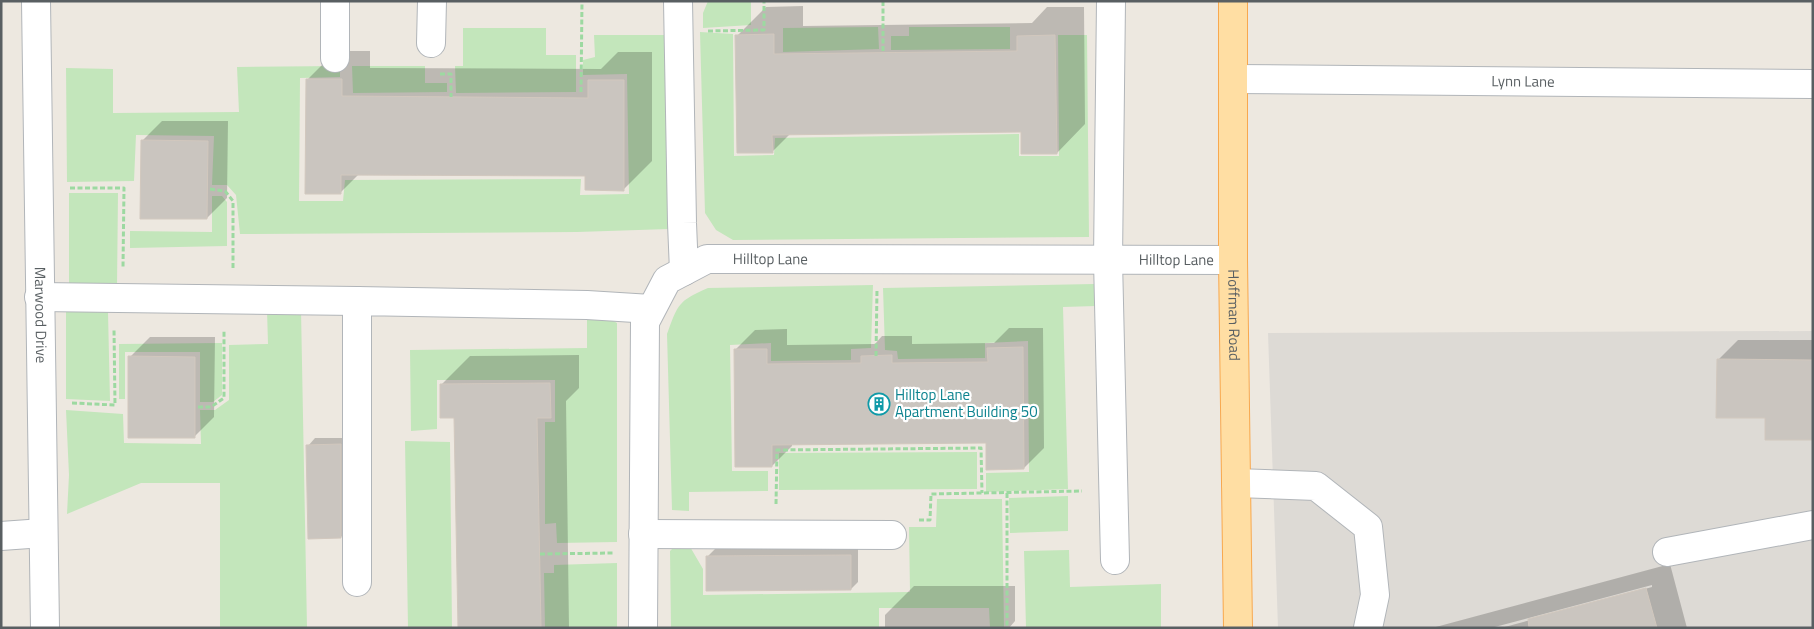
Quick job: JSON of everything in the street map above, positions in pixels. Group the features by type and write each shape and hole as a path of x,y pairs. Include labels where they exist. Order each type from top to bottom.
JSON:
{"main road":[{"name":"Hoffman Road","path":"1234,1 1233,260 1238,628"}],"street":[{"name":"Marwood Drive","path":"36,1 45,628"},
{"path":"335,1 335,58"},
{"path":"431,43 432,1"},
{"path":"678,1 684,271"},
{"path":"1111,1 1108,260 1115,560"},
{"name":"Lynn Lane","path":"1233,79 1813,84"},
{"name":"Hilltop Lane","path":"643,628 645,322 667,280 708,259 1233,260"},
{"path":"40,297 587,305 652,309"},
{"path":"357,301 357,582"},
{"path":"1236,483 1316,486 1368,527 1376,595 1368,628"},
{"path":"1668,552 1813,525"},
{"path":"1,536 43,533"},
{"path":"643,543 775,535 892,535"}],"path":[{"path":"581,92 582,1"},
{"path":"678,31 764,30 764,1"},
{"path":"883,1 883,53"},
{"path":"38,188 124,188 115,405 41,402"},
{"path":"198,406 211,406 224,398 233,201 225,191 210,189"},
{"path":"876,356 877,260"},
{"path":"775,535 777,450 981,448 982,493"},
{"path":"892,535 915,520 930,520 931,494 1114,491"},
{"path":"1007,493 1008,628"},
{"path":"540,554 643,543"}],"shaded area":[{"path":"1813,331 1813,628 1278,628 1268,333"}],"green space":[{"path":"708,1 751,1 751,25 703,28 703,13"},
{"path":"878,27 879,49 783,52 783,28"},
{"path":"909,27 1010,27 1010,49 891,50 891,36 909,36"},
{"path":"463,28 546,28 546,55 576,55 576,92 456,93 455,66 463,66"},
{"path":"700,32 733,34 734,156 774,155 775,138 1019,134 1019,156 1059,156 1058,35 1087,35 1089,237 733,240 716,230 705,213"},
{"path":"594,35 666,35 669,229 577,232 240,234 236,195 227,185 212,185 214,136 136,135 134,181 67,182 66,68 113,69 113,113 239,112 237,67 340,66 340,77 300,78 299,201 343,201 345,180 581,179 580,195 629,194 627,74 583,75 583,60 595,57"},
{"path":"352,66 425,66 425,83 447,83 447,92 353,93"},
{"path":"69,193 118,193 117,287 69,288"},
{"path":"212,196 222,196 227,202 227,246 130,248 130,231 212,232"},
{"path":"1094,284 1096,306 1063,307 1068,489 986,492 986,473 1029,472 1028,341 985,343 985,358 898,359 897,351 885,350 883,288"},
{"path":"873,285 871,348 851,349 851,360 771,361 771,343 730,345 732,471 768,471 768,491 689,492 689,511 672,510 667,334 680,305 690,296 708,288"},
{"path":"66,309 108,312 110,401 66,399"},
{"path":"267,310 301,310 307,628 220,628 220,483 141,483 67,514 69,475 66,410 123,414 124,443 201,444 200,410 215,410 229,400 229,345 268,344"},
{"path":"600,314 617,323 617,542 557,543 556,523 545,524 545,422 555,422 555,380 437,380 437,429 411,431 410,350 587,348 587,318"},
{"path":"222,343 222,395 213,402 200,402 200,352 125,352 125,399 119,399 119,344"},
{"path":"405,441 450,442 452,628 408,628"},
{"path":"977,452 977,489 779,490 779,453"},
{"path":"1068,496 1068,531 1010,533 1009,498"},
{"path":"937,499 1002,499 1004,628 990,628 989,608 879,608 879,628 671,628 670,551 677,544 689,545 703,569 703,595 910,592 909,527 936,527"},
{"path":"1069,550 1070,587 1161,584 1161,628 1026,628 1024,551"},
{"path":"617,563 617,628 545,628 544,573 554,573 554,565"}],"building":[{"path":"774,34 774,54 1017,51 1017,36 1055,35 1057,154 1021,154 1021,132 772,135 773,153 737,153 735,35"},
{"path":"306,79 342,79 342,96 588,98 588,80 624,80 624,191 585,190 585,176 341,175 341,194 305,194"},
{"path":"141,140 208,141 207,219 140,219"},
{"name":"Hilltop Lane Apartment Building 50","path":"1023,347 1024,469 986,470 986,443 772,445 772,467 735,467 734,349 767,349 767,364 861,363 861,356 892,355 892,363 988,362 987,348"},
{"path":"128,356 195,357 195,438 128,438"},
{"path":"1717,359 1813,360 1813,440 1765,440 1765,418 1716,418"},
{"path":"550,383 551,418 537,418 541,628 458,628 454,418 440,418 440,384"},
{"path":"341,444 341,538 308,539 306,445"},
{"path":"851,555 851,590 706,591 706,556"},
{"path":"1646,588 1657,628 1529,628 1528,619"}],"place":[{"name":"Hilltop Lane Apartment Building 50","path":"879,404"}]}
